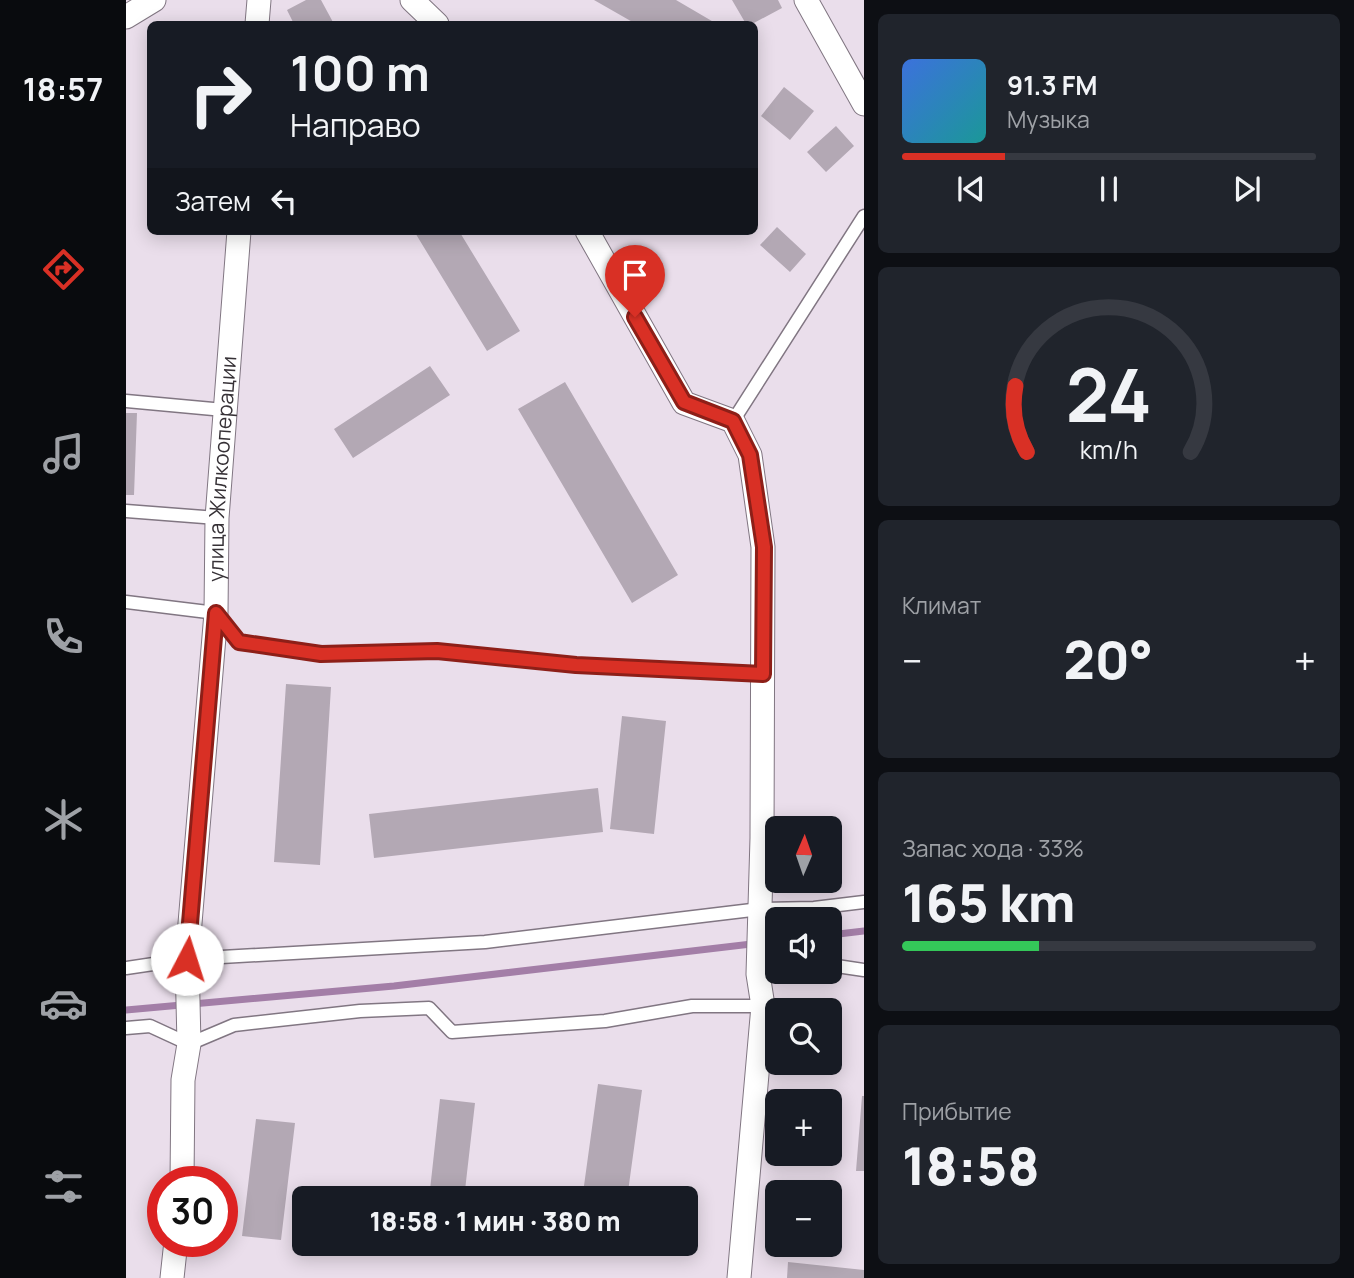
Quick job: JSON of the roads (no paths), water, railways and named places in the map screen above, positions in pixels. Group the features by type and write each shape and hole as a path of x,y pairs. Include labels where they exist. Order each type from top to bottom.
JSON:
{"street":[{"path":"126,17 154,0"},
{"path":"257,21 259,0"},
{"path":"412,0 434,21"},
{"path":"806,0 864,104"},
{"name":"улица Жилкооперации","path":"189,1044 187,959 216,613 217,518 239,235"},
{"path":"589,235 684,402 733,421 750,455 764,547 760,909 765,953"},
{"path":"739,1278 766,984"},
{"path":"182,1166 183,1080 189,1044"},
{"path":"172,1278 174,1257"}],"lane":[{"path":"733,421 864,216"},
{"path":"126,401 224,410"},
{"path":"126,511 217,518"},
{"path":"126,602 216,613 239,642 321,654 437,651 576,665 763,674"},
{"path":"126,968 187,959 485,942 760,909 814,908 864,902"},
{"path":"842,967 864,970"},
{"path":"126,1028 150,1026 189,1044 234,1025 360,1011 429,1009 452,1032 604,1021 692,1006 763,1006"}],"waterway":[{"path":"842,934 864,931"},
{"path":"126,1010 394,986 765,942"}]}
